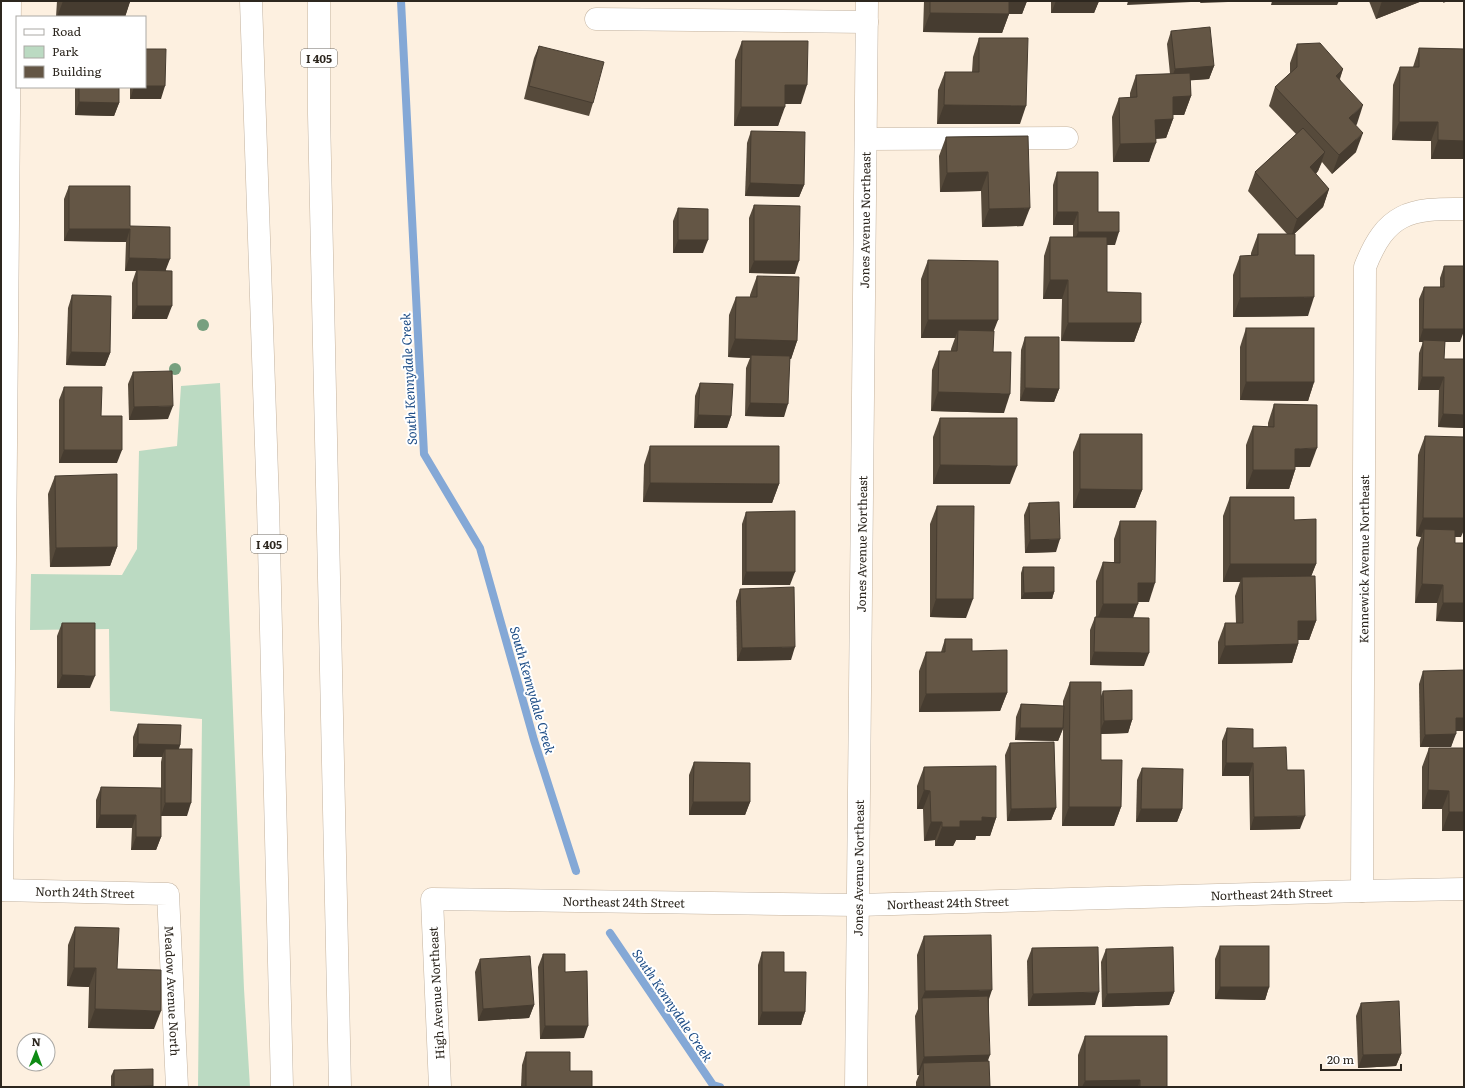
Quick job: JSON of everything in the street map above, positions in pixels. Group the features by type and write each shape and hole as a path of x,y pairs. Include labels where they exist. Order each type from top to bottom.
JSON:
{"main road":[{"path":"1,890 4,175 10,1"},
{"name":"I 405","path":"251,1 268,504 282,1087"},
{"name":"I 405","path":"319,1 319,114 340,1087"},
{"path":"319,114 323,1"},
{"path":"596,19 867,12"},
{"name":"Jones Avenue Northeast","path":"856,1087 867,12"},
{"path":"866,139 1067,138"},
{"name":"Kennewick Avenue Northeast","path":"1362,891 1365,267 1372,249 1383,232 1399,217 1420,210 1464,210"},
{"name":"North 24th Street","path":"1,890 168,894"},
{"name":"Northeast 24th Street","path":"432,898 858,905 1362,891 1464,890"},
{"name":"Meadow Avenue North","path":"168,894 177,1087"},
{"name":"High Avenue Northeast","path":"432,898 440,1087"}],"green space":[{"path":"220,383 244,989 250,1087 198,1087 202,719 110,711 109,629 30,630 31,574 122,575 137,549 139,451 177,446 181,386"}],"building":[{"path":"63,1 130,1 130,2"},
{"path":"930,1 1009,1 1009,14 930,13"},
{"path":"1210,27 1214,66 1175,69 1171,31"},
{"path":"979,38 1028,38 1026,106 944,105 945,72 979,72"},
{"path":"742,41 808,41 807,85 785,85 785,107 741,107"},
{"path":"1320,43 1343,69 1336,76 1363,105 1349,118 1363,133 1339,155 1275,87 1297,67 1297,44"},
{"path":"539,46 604,62 593,103 529,86"},
{"path":"1419,48 1464,49 1464,141 1438,140 1438,122 1399,122 1400,67 1419,67"},
{"path":"146,49 166,49 165,86 146,86"},
{"path":"1190,73 1191,96 1173,97 1173,119 1155,120 1156,143 1120,144 1119,98 1137,97 1136,75"},
{"path":"79,88 119,88 119,103 79,102"},
{"path":"1303,128 1325,152 1310,167 1329,189 1297,219 1255,172"},
{"path":"751,131 805,132 804,185 750,183"},
{"path":"1028,136 1030,208 989,209 988,172 947,173 946,137"},
{"path":"1057,172 1098,172 1098,212 1119,212 1119,232 1078,232 1078,212 1057,212"},
{"path":"69,186 130,186 130,226 170,227 170,259 129,258 130,229 69,229"},
{"path":"754,205 800,206 799,261 754,261"},
{"path":"678,208 708,209 708,240 678,240"},
{"path":"1258,234 1295,234 1295,255 1314,255 1314,297 1240,298 1240,256 1258,255"},
{"path":"1050,237 1107,237 1107,292 1141,293 1141,323 1068,323 1068,280 1050,280"},
{"path":"928,260 998,261 998,320 928,320"},
{"path":"1444,266 1464,266 1464,329 1423,329 1424,287 1444,287"},
{"path":"137,270 172,271 172,306 137,306"},
{"path":"757,276 799,277 797,341 735,339 736,297 757,297"},
{"path":"72,295 111,296 110,353 71,352"},
{"path":"1246,328 1314,328 1314,382 1246,382"},
{"path":"958,330 994,331 993,352 1011,352 1010,394 938,392 939,351 957,351"},
{"path":"1025,337 1059,337 1059,389 1025,388"},
{"path":"1423,340 1445,341 1444,359 1464,359 1464,415 1443,414 1444,377 1422,377"},
{"path":"751,355 790,356 788,404 750,403"},
{"path":"172,371 173,406 134,407 133,372"},
{"path":"700,383 733,384 731,416 698,415"},
{"path":"64,387 102,387 101,416 122,416 122,450 64,450"},
{"path":"1274,404 1317,405 1317,448 1295,449 1295,470 1253,470 1253,426 1274,427"},
{"path":"940,418 1017,418 1017,466 940,465"},
{"path":"1080,434 1142,434 1142,490 1080,489"},
{"path":"1425,436 1464,437 1464,518 1423,518"},
{"path":"650,446 779,446 779,484 650,483"},
{"path":"117,474 117,547 56,548 55,476"},
{"path":"1230,497 1294,497 1294,520 1316,519 1316,564 1230,564"},
{"path":"1059,502 1060,539 1030,540 1029,503"},
{"path":"937,506 974,506 973,599 936,599"},
{"path":"795,511 795,572 746,572 746,512"},
{"path":"1120,521 1156,521 1155,583 1138,583 1138,604 1103,604 1103,562 1120,563"},
{"path":"1424,529 1455,530 1455,543 1464,543 1464,603 1443,603 1443,585 1422,584"},
{"path":"1023,567 1054,567 1054,592 1024,593"},
{"path":"1315,576 1316,621 1298,621 1298,644 1225,646 1225,623 1243,623 1242,577"},
{"path":"794,587 795,647 742,648 740,589"},
{"path":"1095,617 1149,618 1149,653 1094,652"},
{"path":"62,623 95,623 95,676 62,675"},
{"path":"945,639 972,639 972,651 1007,650 1007,693 926,694 926,652 945,652"},
{"path":"1464,670 1464,718 1456,718 1456,734 1425,735 1423,671"},
{"path":"1070,682 1101,682 1101,760 1122,760 1121,807 1069,807"},
{"path":"1132,690 1132,720 1104,721 1103,691"},
{"path":"1021,704 1064,706 1063,728 1020,728"},
{"path":"138,724 181,725 180,745 138,744"},
{"path":"1227,728 1253,729 1253,748 1286,747 1287,770 1304,770 1305,816 1254,817 1253,763 1226,763"},
{"path":"1054,742 1056,808 1011,809 1010,743"},
{"path":"1429,748 1464,748 1464,812 1449,812 1449,791 1428,790"},
{"path":"165,749 192,749 191,803 165,803"},
{"path":"694,762 750,763 750,802 693,802"},
{"path":"996,766 996,818 982,817 982,821 960,821 960,827 942,827 942,822 931,822 930,791 924,790 924,767"},
{"path":"1142,768 1183,769 1182,809 1141,809"},
{"path":"101,787 161,788 161,837 136,837 136,815 100,815"},
{"path":"75,927 119,928 117,969 161,970 161,1011 95,1009 96,968 74,968"},
{"path":"991,935 992,990 925,991 924,936"},
{"path":"1220,946 1269,946 1269,987 1220,987"},
{"path":"1098,947 1099,992 1033,994 1032,948"},
{"path":"1173,947 1174,992 1107,994 1106,949"},
{"path":"762,952 784,952 784,972 806,972 805,1012 762,1012"},
{"path":"543,954 565,954 565,972 587,971 588,1026 545,1026"},
{"path":"530,956 534,1005 483,1009 480,959"},
{"path":"988,996 990,1055 924,1057 922,998"},
{"path":"1399,1001 1401,1054 1363,1055 1361,1003"},
{"path":"1085,1036 1167,1036 1167,1087 1140,1087 1140,1080 1085,1081"},
{"path":"526,1052 570,1052 570,1071 592,1071 592,1087 526,1087"},
{"path":"989,1061 990,1087 924,1087 923,1063"},
{"path":"153,1069 153,1086 114,1087 114,1070"}],"waterway":[{"name":"South Kennydale Creek","path":"401,1 424,454 480,548 534,740 576,871"},
{"name":"South Kennydale Creek","path":"610,933 713,1085 720,1087"}]}
